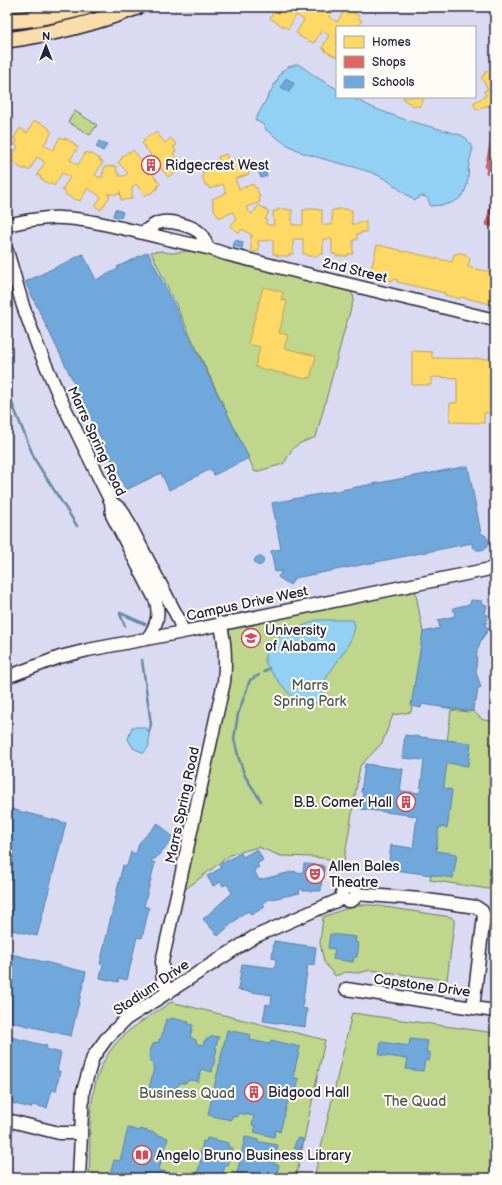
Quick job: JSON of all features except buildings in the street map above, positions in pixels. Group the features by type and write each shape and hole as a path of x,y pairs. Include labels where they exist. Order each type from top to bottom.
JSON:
{"main road":[{"path":"7,21 21,21 45,17 86,7"},
{"path":"7,40 53,33 82,26 137,7"}],"street":[{"name":"2nd Street","path":"7,225 41,219 60,218 91,221 208,248 226,254 495,320"},
{"path":"142,233 159,222 180,224 200,233 208,248"},
{"name":"Marrs Spring Road","path":"7,251 23,306 48,370 111,502 112,515 156,601 158,616 155,627 148,638"},
{"path":"111,502 122,510 178,618 183,632"},
{"name":"Campus Drive West","path":"7,677 53,660 88,650 495,568"},
{"name":"Marrs Spring Road","path":"169,992 163,982 162,962 224,682 226,649 220,623"},
{"name":"Stadium Drive","path":"79,1178 83,1091 93,1057 106,1039 126,1019 254,937 343,898 342,894 346,888 352,889 356,894 420,899 465,905 476,907 482,911 484,916 473,1008"},
{"name":"Capstone Drive","path":"346,989 495,1011"},
{"path":"7,1120 59,1133 80,1134"}],"shaded area":[{"name":"University of Alabama","path":"7,7 495,7 495,1178 7,1178"}],"green space":[{"path":"7,7 56,7 28,13 7,15"},
{"path":"75,111 97,125 90,135 68,122"},
{"path":"162,251 173,253 191,251 347,289 352,294 354,298 316,437 297,446 291,451 283,464 255,472 151,252"},
{"name":"Marrs Spring Park","path":"414,584 423,632 411,712 393,715 382,743 360,766 344,861 314,857 281,856 258,847 230,855 178,895 224,682 220,623"},
{"path":"451,710 473,711 483,720 495,721 495,890 430,880"},
{"path":"360,905 372,905 451,917 454,920 454,925 447,980 370,970 359,973 345,972 335,976 324,962 320,943 323,917"},
{"name":"Business Quad","path":"171,1002 325,1040 296,1178 89,1178 90,1121 95,1085 101,1068 110,1051 128,1031"},
{"name":"The Quad","path":"352,1013 495,1033 495,1178 314,1178"}],"water":[{"path":"298,64 336,88 336,98 353,98 376,109 406,120 461,135 467,139 473,148 464,193 456,201 451,203 430,206 427,198 420,196 415,201 387,180 373,173 303,153 284,143 266,130 264,125 255,120 282,71 288,67"},
{"path":"316,620 353,620 355,626 350,642 325,681 322,700 312,705 304,705 293,697 270,671 265,661 265,657 267,645 280,636"},
{"path":"132,727 144,727 149,732 149,746 144,753 133,748 128,739"}],"waterway":[{"path":"7,391 35,460 77,526"},
{"path":"120,613 145,624"},
{"path":"120,614 125,626"},
{"path":"142,660 151,724 149,732"},
{"path":"264,672 269,668"},
{"path":"259,675 250,680 238,714 234,739 245,776 261,801"}],"place":[{"name":"Ridgecrest West","path":"151,165"},
{"name":"University of Alabama","path":"251,638"},
{"name":"B.B. Comer Hall","path":"406,802"},
{"name":"Allen Bales Theatre","path":"315,874"},
{"name":"Bidgood Hall","path":"254,1092"},
{"name":"Angelo Bruno Business Library","path":"142,1155"}]}
